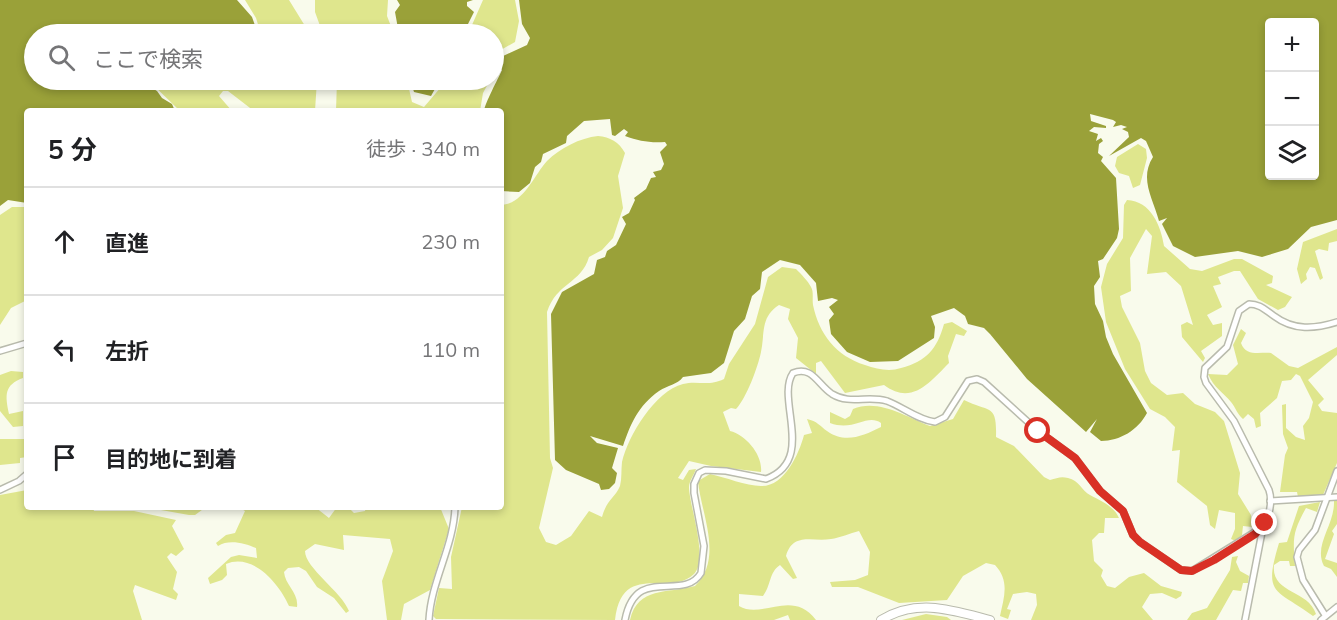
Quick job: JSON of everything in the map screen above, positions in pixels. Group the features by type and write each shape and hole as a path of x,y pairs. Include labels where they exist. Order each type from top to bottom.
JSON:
{"main road":[{"path":"881,620 899,611 921,606 943,608 990,620"}],"street":[{"path":"1245,620 1263,527 1268,517 1269,490 1234,421 1206,383 1203,372 1227,347 1239,311 1249,304 1261,306 1279,320 1302,328 1337,322"},
{"path":"0,351 24,344"},
{"path":"625,620 630,602 642,590 687,584 701,573 704,546 694,493 694,484 699,473 712,470 766,479 780,471 793,443 789,384 793,373 800,370 810,373 826,390 842,399 886,401 935,422 945,417 968,381 978,379 984,382 1038,431 1075,458 1100,491 1123,511 1133,535 1140,542 1181,570 1192,571 1214,560 1263,527"},
{"path":"1337,471 1315,530 1299,550 1298,557 1304,580 1323,617 1337,607"},
{"path":"0,490 24,477"},
{"path":"1270,501 1337,497"},
{"path":"429,620 432,598 454,525 455,510"}],"shaded area":[{"path":"0,0 237,0 252,17 254,24 24,24 24,90 155,90 174,108 24,108 24,203 8,200 0,206"},
{"path":"245,0 289,0 304,24 258,24"},
{"path":"315,0 388,0 387,16 390,24 319,24 315,12"},
{"path":"397,0 473,0 467,2 467,6 474,12 468,24 397,24 395,12 400,5"},
{"path":"483,0 515,0 519,21 515,42 504,48 504,24 472,24"},
{"path":"519,0 1337,0 1337,220 1311,227 1288,249 1262,257 1238,251 1195,257 1173,246 1162,224 1167,218 1159,221 1148,189 1147,173 1153,157 1146,141 1141,138 1109,156 1129,137 1128,132 1122,129 1127,127 1121,125 1113,127 1116,122 1113,120 1090,114 1091,121 1106,126 1106,128 1094,127 1089,131 1098,134 1096,141 1101,138 1103,141 1099,144 1098,153 1103,157 1101,161 1116,178 1119,229 1117,238 1103,259 1098,261 1100,277 1094,286 1095,304 1113,354 1147,413 1134,429 1122,437 1101,441 1090,432 1097,419 1086,432 1027,379 984,328 968,324 965,316 954,308 931,316 935,327 934,338 898,361 870,362 847,352 831,334 829,320 834,314 829,307 838,300 832,298 818,301 816,283 800,265 780,260 762,272 760,289 752,296 745,319 734,331 724,363 711,373 683,377 652,397 636,416 623,446 590,436 597,443 618,448 612,468 617,473 615,483 609,489 601,490 599,484 566,470 555,460 551,314 562,292 594,274 597,260 605,257 607,251 616,245 626,224 622,217 629,213 634,198 646,189 651,178 656,177 653,172 661,170 664,164 660,152 667,145 665,142 644,141 625,136 628,132 624,129 615,136 612,135 610,119 584,121 567,136 566,143 543,154 541,162 535,167 530,183 519,192 504,191 504,108 485,108 492,90 504,90 504,56 527,45 530,38 522,24"},
{"path":"158,90 316,90 315,108 250,108 228,91 223,91 219,96 229,108 177,108"},
{"path":"337,90 409,90 412,102 424,107 438,90 485,90 480,108 336,108"},
{"path":"413,90 434,90 431,96"},
{"path":"598,136 614,141 625,153 618,176 623,208 613,238 602,250 589,257 580,273 551,302 547,312 550,458 553,468 539,528 546,542 556,545 571,536 589,511 602,517 606,506 620,486 622,462 630,440 644,416 662,395 683,384 713,383 724,379 729,364 755,324 768,277 782,267 796,269 810,285 816,316 830,342 845,356 865,365 888,370 910,365 930,353 944,324 952,322 967,331 964,336 956,334 948,356 949,363 920,389 903,393 884,385 845,393 821,361 816,363 816,374 796,358 798,338 788,319 790,309 779,305 766,320 759,358 744,398 736,409 731,408 723,412 730,431 747,441 756,453 761,472 689,461 678,478 683,480 689,470 696,469 689,487 700,557 694,574 672,583 636,585 627,591 619,602 615,620 436,619 433,616 439,588 452,589 451,557 461,510 504,510 504,204 516,200 528,188 547,161 558,152 577,141"},
{"path":"1138,144 1146,149 1147,158 1140,185 1133,188 1129,176 1119,173 1115,166 1117,157"},
{"path":"1127,200 1135,201 1148,210 1157,223 1164,246 1190,269 1202,271 1234,259 1242,259 1273,276 1272,283 1266,285 1292,297 1285,307 1278,310 1258,299 1240,271 1218,277 1221,284 1213,286 1222,307 1207,315 1213,325 1222,323 1222,336 1201,351 1205,358 1203,362 1182,337 1181,325 1187,322 1193,325 1181,286 1166,272 1147,274 1152,236 1146,229 1130,258 1131,291 1120,296 1122,307 1140,343 1145,371 1151,383 1167,395 1183,393 1195,404 1215,412 1224,421 1240,473 1238,494 1251,515 1252,527 1243,526 1242,535 1236,541 1231,539 1235,529 1235,513 1219,510 1215,529 1210,525 1207,506 1177,482 1180,450 1172,451 1175,427 1165,417 1150,409 1125,369 1106,322 1101,287 1107,264 1123,238 1124,205"},
{"path":"12,207 24,207 24,302 11,308 0,325 0,215"},
{"path":"1337,229 1337,241 1329,243 1328,251 1319,249 1315,251 1323,278 1320,280 1315,268 1310,267 1306,274 1307,279 1301,284 1297,269 1303,242"},
{"path":"1241,329 1246,333 1241,343 1246,350 1253,353 1271,353 1289,366 1298,368 1337,347 1337,355 1308,380 1324,399 1318,405 1322,411 1337,413 1337,463 1323,495 1298,497 1297,492 1280,492 1288,448 1283,434 1282,405 1286,404 1286,428 1296,437 1305,440 1303,426 1309,418 1313,402 1300,376 1296,374 1291,380 1282,381 1277,398 1260,413 1261,426 1256,428 1254,419 1248,414 1243,419 1208,374 1227,375 1238,364 1233,345"},
{"path":"11,371 23,372 23,378 9,387 7,401 9,414 23,411 23,426 13,427 0,411 0,375"},
{"path":"964,400 990,411 995,419 996,437 1014,446 1044,477 1050,480 1061,477 1072,479 1087,493 1114,510 1119,518 1105,518 1104,533 1099,533 1092,540 1094,561 1103,570 1101,576 1107,586 1115,588 1129,577 1144,573 1161,586 1182,592 1181,596 1176,599 1162,593 1150,594 1142,607 1153,620 1031,620 1037,605 1036,594 1027,592 1013,594 1007,609 1011,610 1008,619 1000,616 1005,589 1003,577 995,565 986,563 963,576 947,600 899,603 858,587 832,587 830,582 855,580 868,575 870,552 859,531 824,540 798,541 789,549 786,556 797,578 793,579 780,565 774,571 763,596 739,594 739,606 757,610 787,605 797,606 807,611 816,620 790,620 788,615 774,620 630,620 634,609 647,596 695,586 704,575 709,549 698,481 710,474 755,486 769,485 777,481 794,460 804,435 812,433 807,419 816,422 834,435 847,438 868,433 881,427 881,423 870,420 839,425 830,423 830,412 845,419 850,416 853,409 863,406 882,407 930,426 953,419"},
{"path":"0,439 24,439 24,457 20,458 20,463 0,465"},
{"path":"24,491 24,510 134,511 176,520 172,526 184,549 176,556 171,553 167,557 177,572 173,589 178,594 176,600 135,585 133,591 142,620 0,620 0,495"},
{"path":"1337,500 1337,524 1332,531 1334,534 1325,559 1337,563 1337,577 1331,569 1324,566 1321,550 1334,501"},
{"path":"1320,502 1317,512 1306,508 1298,524 1294,542 1295,566 1290,566 1289,561 1280,561 1274,565 1278,581 1312,606 1316,614 1313,616 1281,595 1273,582 1272,573 1279,543 1287,542 1299,506"},
{"path":"161,510 202,510 195,515"},
{"path":"243,510 319,510 329,518 335,510 351,510 354,513 365,510 441,510 449,529 430,590 404,604 401,620 387,620 382,581 393,551 390,539 343,535 344,550 315,544 305,551 311,565 345,604 349,611 346,613 334,598 317,587 306,571 299,567 288,568 284,572 296,597 297,607 289,606 272,580 255,566 246,563 236,561 226,564 227,575 222,580 210,584 208,578 231,557 239,555 257,558 256,548 251,546 232,542 218,546 216,543 226,535 235,533 245,511"},
{"path":"1238,556 1236,562 1240,571 1249,576 1248,583 1243,583 1241,591 1233,590 1216,620 1187,620 1192,613 1207,608 1230,570 1232,557"},
{"path":"926,614 947,617 951,620 902,620"}],"route":[{"path":"1038,431 1075,458 1100,491 1123,511 1133,535 1140,542 1181,570 1192,571 1214,560 1255,534 1265,523"}]}
